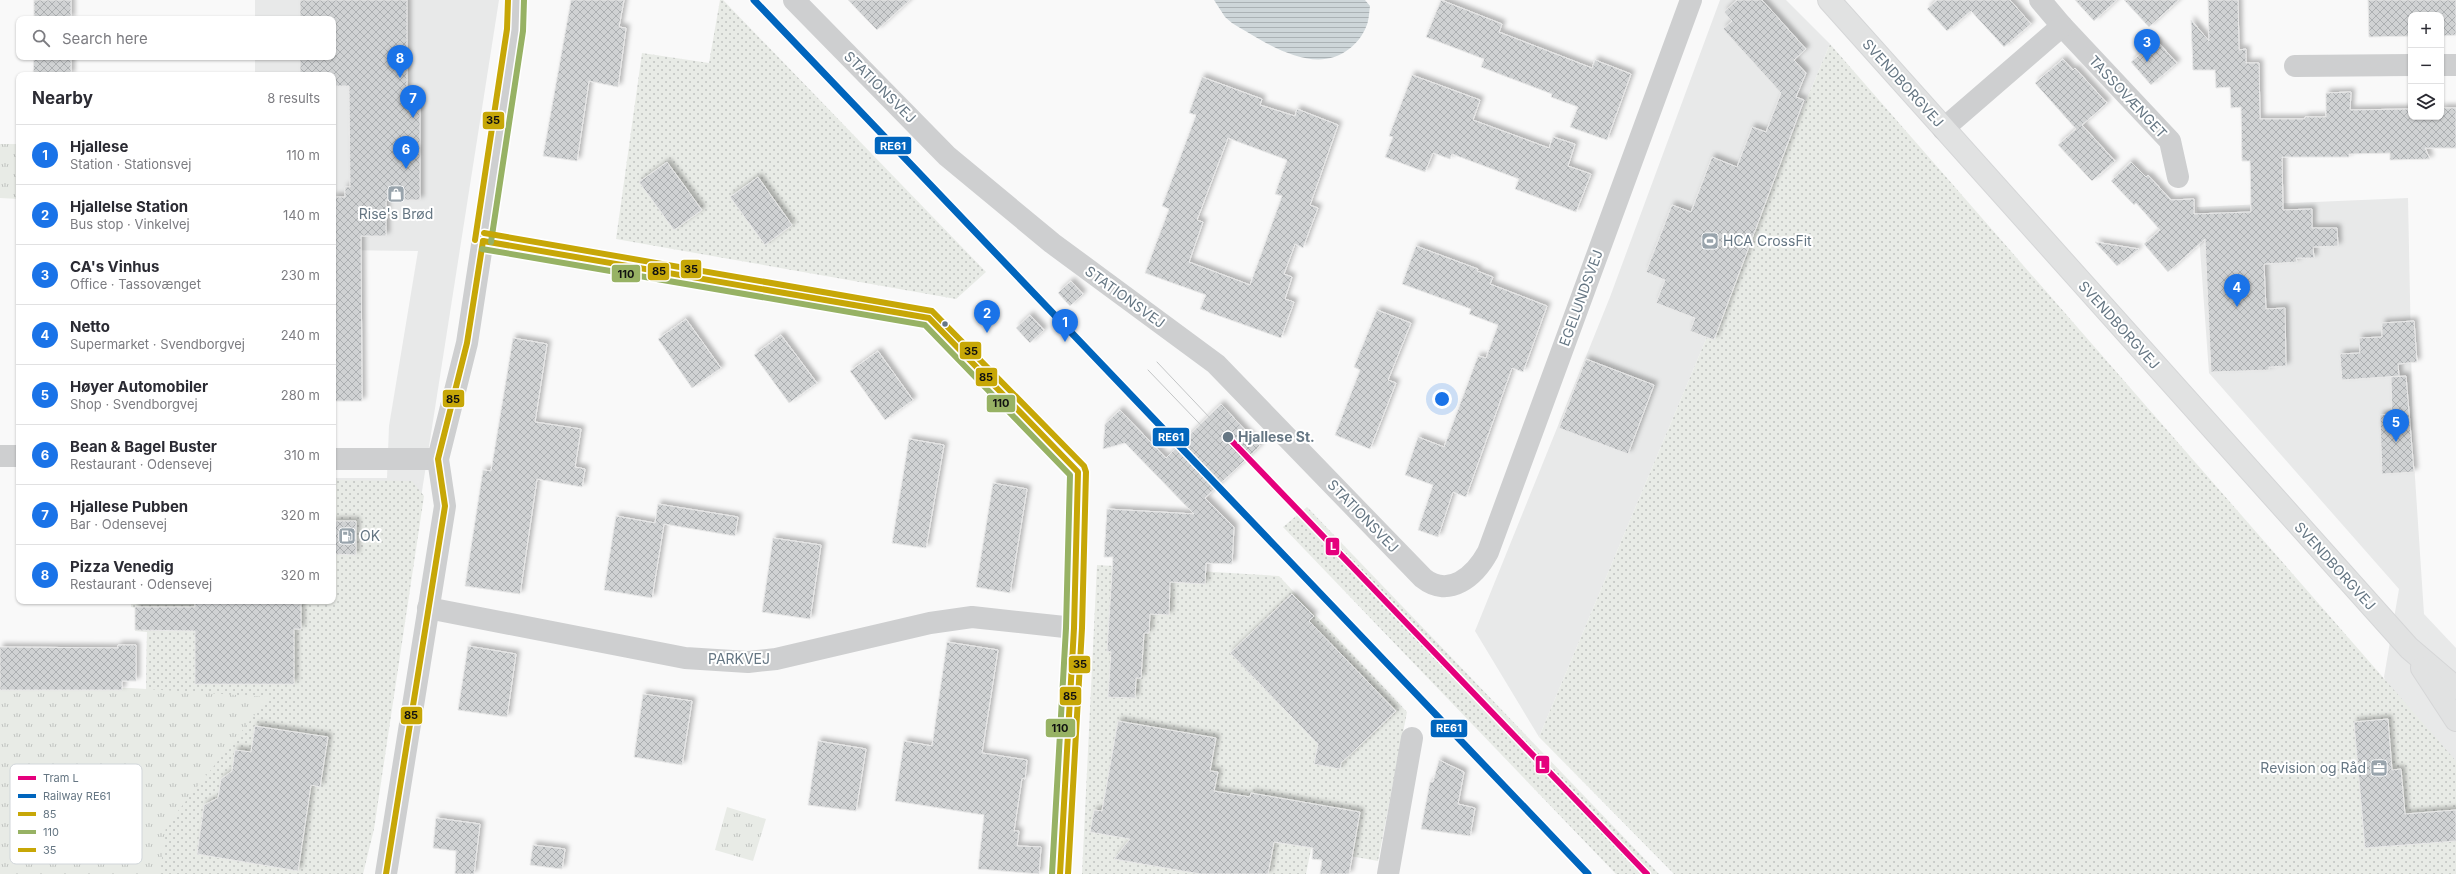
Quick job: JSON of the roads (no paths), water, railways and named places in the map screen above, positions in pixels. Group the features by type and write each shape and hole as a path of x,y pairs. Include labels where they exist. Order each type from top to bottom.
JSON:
{"main road":[{"name":"SVENDBORGVEJ","path":"1829,0 2409,648 2456,688"},
{"name":"SVENDBORGVEJ","path":"2409,648 2456,720"}],"street":[{"path":"386,874 445,506 438,459 467,343 515,30 516,0"},
{"name":"STATIONSVEJ","path":"794,0 947,156 1052,243 1216,364 1423,578 1437,586 1456,585"},
{"name":"EGELUNDSVEJ","path":"1456,585 1476,570 1488,552 1691,0"},
{"name":"TASSOVÆNGET","path":"2040,0 2062,26 2170,141 2178,177"},
{"path":"1943,129 2062,26"},
{"path":"2444,65 2456,64"},
{"path":"2296,66 2408,65"},
{"path":"483,241 929,318 1078,472 1074,628 1060,874"},
{"path":"0,456 16,456"},
{"path":"336,459 438,459"},
{"name":"PARKVEJ","path":"428,608 685,658 748,662 776,659 930,624 972,617 1074,628"},
{"path":"1388,874 1412,738"}],"tram line":[{"path":"1157,362 1228,437"},
{"path":"1148,370 1220,445"},
{"name":"L","path":"1228,437 1647,874"}],"rail line":[{"name":"RE61","path":"754,0 1588,874"}],"place":[{"name":"CA's Vinhus","path":"2147,62"},
{"name":"Pizza Venedig","path":"400,78"},
{"name":"Hjallese Pubben","path":"413,118"},
{"name":"Bean & Bagel Buster","path":"406,169"},
{"name":"Rise's Brød","path":"396,194"},
{"name":"HCA CrossFit","path":"1710,241"},
{"name":"Netto","path":"2237,307"},
{"name":"Hjallelse Station","path":"987,333"},
{"name":"Hjallese","path":"1065,342"},
{"name":"Hjallese St.","path":"1228,437"},
{"name":"Høyer Automobiler","path":"2396,442"},
{"name":"OK","path":"347,536"},
{"name":"Revision og Råd","path":"2379,768"}]}
